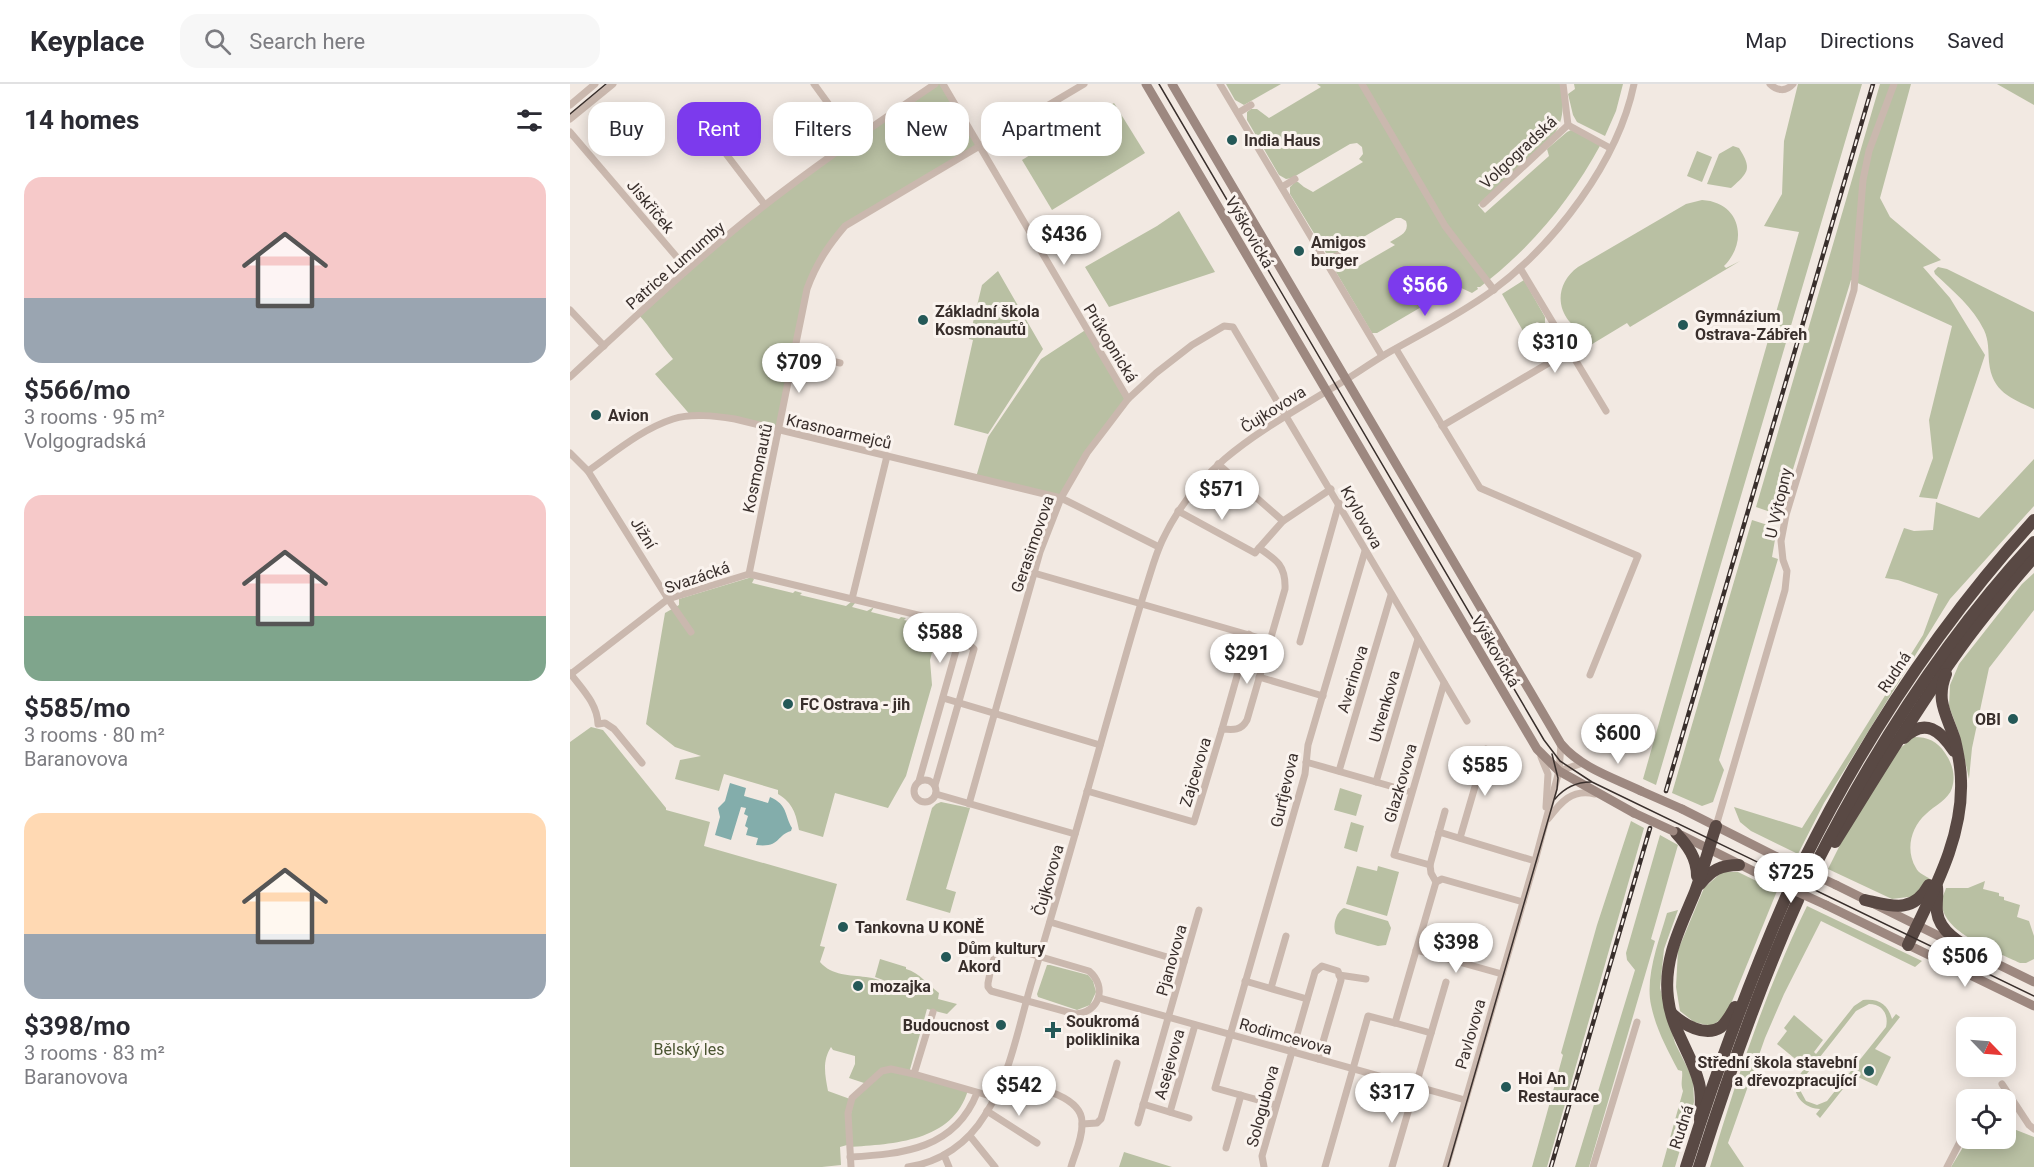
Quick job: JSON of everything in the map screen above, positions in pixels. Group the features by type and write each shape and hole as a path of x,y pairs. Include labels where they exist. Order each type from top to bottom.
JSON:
{"highway":[{"name":"Rudná","path":"1813,863 1833,802 1907,681 2002,555 2034,520"},
{"name":"Rudná","path":"1813,863 1918,688 1983,601 2034,542"},
{"path":"1813,863 1954,656 2004,591 2034,557"},
{"path":"1908,945 1955,836 1961,797 1961,775 1954,740 1941,698 1943,682 1954,656"},
{"path":"1891,751 1908,733 1917,728 1926,727 1941,734 1958,757"},
{"path":"1700,1120 1699,1081 1679,1037 1667,994 1670,958 1677,934 1695,890 1716,826"},
{"path":"1675,832 1688,846 1696,863 1698,874 1695,890"},
{"path":"1695,890 1715,868 1740,865"},
{"path":"1865,900 1895,907 1909,904 1923,896 1937,876"},
{"path":"1937,876 1936,910 1942,926 1953,938 1989,960"},
{"name":"Rudná","path":"1686,1167 1700,1120 1749,986 1792,898 1699,1167"},
{"path":"1671,1014 1690,1027 1705,1030 1716,1029 1728,1019 1749,986"}],"street":[{"path":"570,105 595,84"},
{"path":"570,119 613,84"},
{"path":"814,84 827,102"},
{"name":"Patrice Lumumby","path":"873,127 935,84"},
{"name":"Průkopnická","path":"943,84 1128,399"},
{"name":"Kosmonautů","path":"749,574 807,289 817,264 829,244 845,226 1084,84"},
{"name":"Výškovická","path":"1146,84 1537,749 1559,771 1634,813 2034,1006"},
{"name":"Výškovická","path":"1172,84 1566,750 1584,763 1683,809 2034,982"},
{"path":"1220,84 1382,357"},
{"path":"1362,84 1445,226 1494,290"},
{"name":"Volgogradská","path":"1483,204 1568,125 1563,84"},
{"path":"1346,380 1494,290 1520,268 1559,227 1579,201 1622,124 1634,84"},
{"path":"1770,84 1782,90 1787,90 1793,84"},
{"name":"U Výtopny","path":"1716,826 1785,590 1787,571 1781,541 1786,515 1854,290 1863,180 1869,151 1894,84"},
{"path":"1238,113 1251,105"},
{"path":"1568,125 1610,148"},
{"name":"Jiskřiček","path":"570,132 687,269"},
{"path":"728,156 765,205"},
{"name":"Patrice Lumumby","path":"570,377 687,269 765,205 832,156"},
{"path":"1282,187 1295,179"},
{"path":"1326,262 1338,255"},
{"path":"1520,268 1606,411"},
{"path":"570,310 604,346"},
{"name":"Gerasimovova","path":"969,804 1034,573 1060,498 1087,453 1128,399 1156,373 1192,345 1224,326 1233,327"},
{"name":"Krylovova","path":"1233,327 1467,721"},
{"path":"1396,348 1480,488 1638,556 1590,675"},
{"path":"1442,426 1569,351"},
{"path":"795,352 840,363"},
{"name":"Čujkovova","path":"911,1167 933,1161 970,1136 987,1111 1002,1079 1050,922 1141,604 1159,547 1178,512 1218,464 1242,444 1346,380"},
{"name":"Krasnoarmejců","path":"588,471 649,429 675,418 710,416 779,430 1060,498 1159,547"},
{"name":"Jižní","path":"570,453 588,471 691,632"},
{"path":"852,599 886,456"},
{"path":"1218,464 1283,520"},
{"path":"1178,512 1257,550 1283,520 1331,489"},
{"path":"1300,642 1339,503"},
{"name":"Zajcevova","path":"1222,729 1236,730 1244,726 1285,589 1282,567 1274,558 1257,550"},
{"name":"Gurťjevova","path":"1241,1095 1215,1088 1305,774 1308,746 1365,551"},
{"path":"1034,573 1270,640"},
{"name":"Svazácká","path":"642,763 614,729 605,723 598,724 598,712 571,674 668,599 749,574 963,626 919,781"},
{"name":"Averinova","path":"1339,771 1392,595"},
{"name":"Zajcevova","path":"1087,791 1194,822 1249,634"},
{"path":"935,785 928,780 919,781 914,786 913,792 919,801 925,802 930,801 936,794 935,785 975,649 960,637"},
{"name":"Utvenkova","path":"1376,782 1418,639"},
{"path":"1259,677 1323,696"},
{"name":"Glazkovova","path":"1430,865 1394,855 1444,683"},
{"path":"943,698 1100,744"},
{"name":"Pavlovova","path":"1446,1167 1535,861 1559,771 1562,744"},
{"path":"1460,838 1486,749"},
{"path":"1537,749 1545,762 1548,774 1545,824"},
{"path":"1306,762 1411,792"},
{"path":"1559,771 1584,763"},
{"path":"1545,824 1567,797 1588,792 1600,795"},
{"name":"Čujkovova","path":"936,794 1075,834"},
{"path":"1395,1023 1436,882 1430,865 1445,811"},
{"path":"1439,832 1535,861"},
{"path":"1436,882 1442,879 1523,902"},
{"name":"Pjanovova","path":"1168,1017 1199,910"},
{"path":"1050,922 1184,962"},
{"path":"1271,988 1286,936"},
{"path":"1007,947 1089,971 1099,984 1100,998 1090,1010 1079,1014 989,989 988,983 996,955 1000,949 1007,947"},
{"path":"1416,950 1502,974"},
{"name":"Sologubova","path":"1264,1167 1262,1156 1315,972 1322,966 1338,971 1339,975"},
{"path":"1318,1059 1341,980 1339,975 1366,979"},
{"path":"1245,981 1307,999"},
{"path":"1392,1167 1446,982"},
{"path":"2006,992 2034,1012"},
{"name":"Rodimcevova","path":"1100,998 1465,1101"},
{"path":"915,1074 933,1012"},
{"path":"1325,1167 1368,1016 1431,1033"},
{"name":"Asejevova","path":"1138,1123 1168,1017"},
{"path":"1593,1167 1637,1022"},
{"name":"Asejevova","path":"1170,1112 1195,1025"},
{"path":"1082,1124 1096,1123 1101,1119 1117,1063"},
{"path":"851,1167 848,1113 852,1098 882,1071 891,1069 915,1074 994,1097"},
{"path":"1002,1079 1065,1097 1078,1109 1083,1119 1071,1167"},
{"path":"2002,1084 2005,1089"},
{"path":"850,1157 913,1150 934,1142 952,1130 966,1114 977,1093"},
{"path":"1226,1148 1241,1095 1276,1105"},
{"name":"Asejevova","path":"1143,1104 1189,1118"},
{"path":"2016,1106 2034,1129"},
{"path":"987,1111 1037,1143"},
{"path":"970,1136 995,1167"},
{"path":"1947,1167 1956,1149"},
{"path":"944,1155 949,1167"}],"green space":[{"path":"935,84 943,84 954,102 910,102"},
{"path":"1226,84 1281,84 1244,105 1235,100"},
{"path":"1317,84 1562,84 1562,116 1558,129 1478,205 1485,213 1549,156 1547,149 1567,132 1571,130 1601,144 1563,204 1533,240 1499,272 1472,293 1457,286 1377,333 1372,333 1336,272 1335,262 1343,258 1357,267 1395,245 1390,242 1405,231 1406,221 1396,218 1336,253 1326,253 1290,194 1290,187 1298,182 1313,192 1363,162 1359,159 1363,154 1362,147 1357,143 1350,144 1292,178 1286,179 1279,175 1247,120 1247,112 1251,109 1257,109 1269,118 1321,87"},
{"path":"1574,84 1623,84 1616,111 1605,136 1577,122 1568,94 1575,89"},
{"path":"1798,84 1862,84 1656,785 1643,779 1799,232 1764,226 1782,194 1784,141"},
{"path":"1880,84 1911,84 1880,198 1890,217 1941,260 1923,267 1950,298 1985,355 1937,499 1919,497 1933,458 1929,420 1952,326 1851,280 1779,515 1756,507"},
{"path":"1997,84 2034,84 2034,105"},
{"path":"1122,116 1145,153 1052,210 1022,160 1028,156 1122,156"},
{"path":"885,120 885,156 961,156 845,226 829,244 807,289 779,430 735,419 692,417 655,374 673,359 638,314 764,206 834,156 873,156 873,128"},
{"path":"969,128 979,145 969,151"},
{"path":"1733,146 1739,148 1746,161 1745,174 1731,188 1707,184 1719,154"},
{"path":"1697,151 1712,157 1702,182 1687,176"},
{"path":"1702,200 1715,202 1732,215 1737,224 1738,235 1732,256 1724,266 1726,268 1740,261 1630,327 1627,323 1589,346 1585,340 1592,335 1571,324 1561,306 1563,285 1569,276 1578,267 1686,204"},
{"path":"1179,211 1215,272 1109,307 1085,267"},
{"path":"1938,267 1947,269 2034,312 2034,409 2010,397 1998,387 1991,372 1988,342 1984,330 1956,293 1935,274 1934,271"},
{"path":"998,271 1043,349 988,434 954,425 973,340 969,339 982,285"},
{"path":"1524,280 1545,317 1545,323 1537,322 1523,331 1502,294"},
{"path":"1087,329 1128,399 1110,421 1061,498 976,477 988,437 1041,359"},
{"path":"2034,459 2034,506 1950,599 1824,803 1798,854 1751,831 1740,822 1734,807 1802,828 1923,635 1938,594 1898,580 1885,578 1904,528 1914,531 1933,530 1936,502 1979,518"},
{"path":"1752,520 1777,528 1772,557 1778,559 1719,760 1724,770 1713,802 1702,806 1672,793"},
{"path":"2034,573 2034,610 1989,668 1972,748 1969,779 1959,733 1949,706 1950,685 1959,664 2022,584"},
{"name":"FC Ostrava - jih","path":"752,577 754,579 752,583 793,593 795,591 802,593 800,595 846,606 851,602 855,603 852,607 867,611 874,607 871,612 899,619 906,618 904,620 938,630 930,660 932,685 906,776 888,808 835,793 823,837 799,830 793,809 778,794 778,790 724,774 719,791 675,779 680,760 701,756 675,747 646,724 665,613 679,605 679,599"},
{"name":"Bělský les","path":"591,727 603,730 666,810 710,822 704,846 837,884 820,946 825,947 820,962 825,967 841,974 869,977 891,983 875,977 880,959 906,967 939,993 938,999 957,1004 947,1014 927,1009 909,1073 968,1090 960,1107 949,1120 919,1137 884,1144 849,1147 852,1098 867,1084 849,1078 855,1064 855,1056 833,1050 831,1047 825,1063 828,1091 850,1099 847,1145 840,1147 841,1165 822,1167 570,1167 570,742"},
{"path":"1914,737 1932,740 1939,745 1951,765 1953,783 1948,796 1921,819 1911,839 1911,854 1916,868 1930,879 1923,891 1913,899 1908,897 1892,899 1828,869 1844,837 1899,749"},
{"path":"1340,788 1362,795 1356,816 1334,810"},
{"path":"941,802 970,808 946,889 956,892 950,913 906,900 932,808"},
{"path":"1631,821 1644,828 1547,1167 1532,1167 1597,925"},
{"path":"1351,822 1364,826 1357,852 1344,848"},
{"path":"1660,835 1678,845 1651,939 1655,941 1589,1167 1575,1167 1635,970 1627,960 1626,953"},
{"path":"1357,866 1377,871 1378,866 1399,872 1387,916 1346,904"},
{"path":"1722,872 1738,872 1777,891 1726,1016 1711,1026 1694,1022 1680,1011 1676,987 1678,950 1704,888"},
{"path":"1985,881 1983,889 1999,893 2004,900 2020,905 2017,917 2029,921 2034,936 2034,959 2020,963 1972,940 1950,922 1944,912 1942,901 1946,888 1968,888"},
{"path":"1807,906 1922,961 1915,967 1821,921 1784,994 1765,1038 1728,1143 1744,1167 1710,1167 1753,1034 1778,970"},
{"path":"1344,908 1388,921 1391,928 1386,945 1378,946 1336,934 1334,927 1336,920"},
{"path":"1678,910 1664,949 1660,988 1675,1043 1693,1079 1694,1102 1675,1167 1662,1167 1683,1091 1682,1071 1678,1070 1662,1039 1651,1005 1650,982 1667,913"},
{"path":"1047,965 1088,975 1093,981 1096,992 1090,1005 1077,1010 1038,997"},
{"path":"1863,1000 1878,1001 1888,1009 1892,1019 1896,1014 1900,1017 1875,1049 1891,1057 1877,1086 1854,1075 1820,1118 1816,1114 1820,1109 1809,1107 1797,1096 1795,1085 1805,1067 1777,1044 1787,1031 1784,1028 1794,1015 1823,1040 1814,1052 1816,1054 1854,1006","holes":["1869,1004 1874,1004 1884,1011 1886,1027 1827,1101 1817,1105 1806,1101 1800,1090 1802,1080 1856,1011"]},
{"path":"2016,1130 2034,1137 2034,1167 1951,1167 1962,1149 2016,1149"},
{"path":"1124,1152 1172,1167 1119,1167"}],"water":[{"path":"730,783 746,788 744,796 768,803 770,797 780,803 785,810 791,831 770,845 756,845 758,838 746,835 748,828 745,826 748,816 744,814 746,808 741,807 731,840 715,835 720,817 718,808 725,801"}],"tunnel":[{"path":"1787,895 1805,858"},
{"path":"1798,900 1819,866"}],"tram line":[{"path":"570,114 606,84"},
{"path":"1159,84 1544,740 1560,761 1592,782 2034,996"},
{"path":"1448,1167 1557,789 1558,778 1552,754"},
{"path":"1555,799 1571,786 1591,782"}],"railway":[{"path":"1666,791 1873,84"},
{"path":"1551,1167 1650,828"}],"place":[{"name":"India Haus","path":"1232,140"},
{"name":"Amigos burger","path":"1299,251"},
{"name":"Základní škola Kosmonautů","path":"923,320"},
{"name":"Gymnázium Ostrava-Zábřeh","path":"1683,325"},
{"name":"Avion","path":"596,415"},
{"name":"FC Ostrava - jih","path":"788,704"},
{"name":"OBI","path":"2013,719"},
{"name":"Tankovna U KONĚ","path":"843,927"},
{"name":"Dům kultury Akord","path":"946,957"},
{"name":"mozajka","path":"858,986"},
{"name":"Budoucnost","path":"1001,1025"},
{"name":"Soukromá poliklinika","path":"1053,1030"},
{"name":"Střední škola stavební a dřevozpracující","path":"1869,1071"},
{"name":"Hoi An Restaurace","path":"1506,1087"}]}
